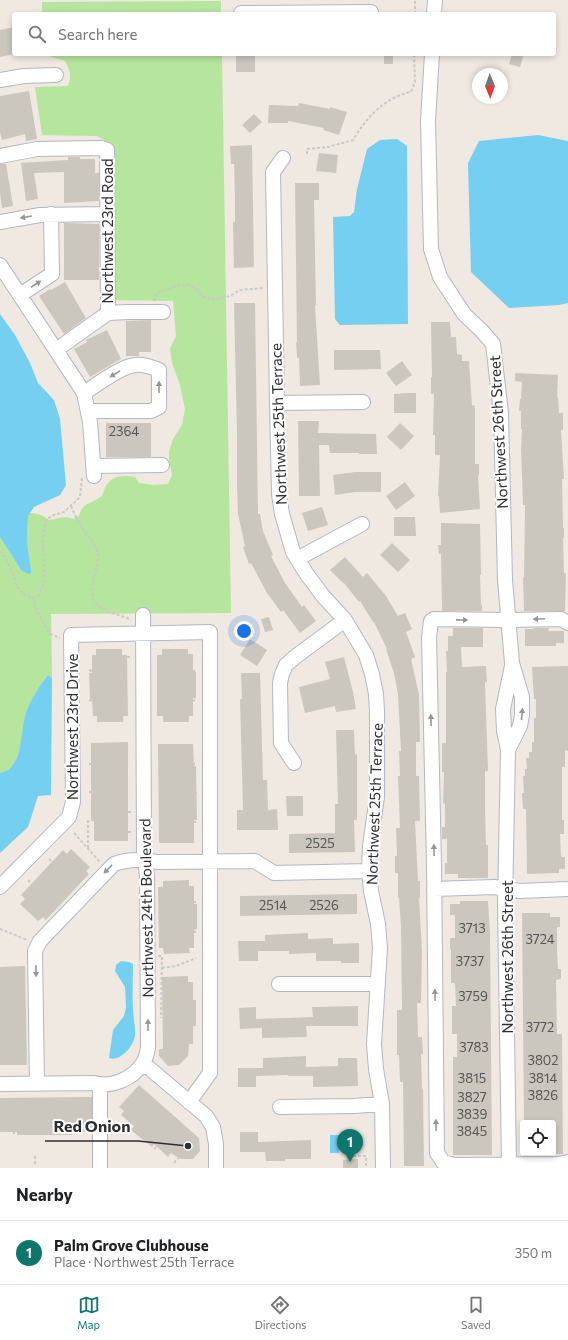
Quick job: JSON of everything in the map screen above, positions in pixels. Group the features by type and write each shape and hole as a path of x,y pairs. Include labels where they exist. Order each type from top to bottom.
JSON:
{"street":[{"path":"434,12 435,0"},
{"name":"Northwest 26th Street","path":"432,56 428,121 431,249 440,277 464,314 493,344 501,413 505,580 512,663 522,697 522,715 520,726 508,750"},
{"path":"0,80 24,76 56,75"},
{"name":"Northwest 23rd Road","path":"0,156 37,149 101,148 107,150 108,313"},
{"name":"Northwest 25th Terrace","path":"284,158 273,172 276,403 279,494 282,514 293,552 297,559 323,596 345,620 366,655 372,674 378,711 378,797 370,846 369,871 378,924 380,948 374,1044 376,1069 382,1104 383,1168"},
{"path":"0,222 51,214 107,214"},
{"path":"20,294 52,274 51,214"},
{"path":"0,265 84,393 89,410 90,473 162,465"},
{"path":"56,350 108,313 157,312"},
{"path":"84,393 126,367 134,365 148,365 159,370 159,407 151,411 89,410"},
{"path":"276,403 363,402"},
{"path":"297,559 362,524"},
{"name":"Northwest 24th Boulevard","path":"137,618 143,633 144,860 147,876 148,1048 143,1063"},
{"path":"568,623 561,619 434,619 431,621 429,637 437,1154 443,1162 454,1165 558,1164 568,1162"},
{"path":"294,763 281,743 280,683 282,674 286,665 295,657 345,620"},
{"path":"71,638 143,633 210,632 210,1073 189,1102"},
{"name":"Northwest 23rd Drive","path":"0,887 69,817 73,802 71,638"},
{"name":"Northwest 26th Street","path":"510,1164 506,888 508,750 504,731 503,709 512,663"},
{"path":"37,1083 35,951 40,941 114,864 124,860 144,860 157,862 255,861 274,873 369,871"},
{"path":"434,889 506,888 520,891 568,889"},
{"path":"279,984 378,984"},
{"path":"0,1084 111,1084 129,1076 143,1063 206,1116 213,1127 216,1144 216,1168"},
{"path":"100,1085 100,1168"},
{"path":"280,1107 382,1104"}],"path":[{"path":"414,12 415,0"},
{"path":"307,154 307,149 328,147 353,140 360,128 386,102 402,94 411,92 415,82 414,56"},
{"path":"157,312 157,293 181,284 187,284 195,288 204,297 214,300 230,296 240,290 274,287"},
{"path":"0,551 8,562 13,577 19,588 26,596 33,598 39,595 44,575 42,546 43,530 47,519 64,512 80,497 90,473"},
{"path":"71,506 80,525 96,547 98,559 91,592 99,608 110,614 137,618"},
{"path":"33,598 37,611 50,634 54,637 71,638"},
{"path":"88,670 92,671"},
{"path":"89,792 98,792"},
{"path":"190,793 197,793"},
{"path":"88,848 88,820 94,820"},
{"path":"74,833 102,863"},
{"path":"49,859 52,862"},
{"path":"28,880 32,884"},
{"path":"0,929 30,942"},
{"path":"157,956 162,956 161,1025"},
{"path":"162,968 176,966 196,958"},
{"path":"130,1130 133,1126"},
{"path":"35,1156 36,1164"},
{"path":"352,1156 366,1156 366,1168"},
{"path":"174,1163 178,1158"}],"green space":[{"path":"221,1 221,12 42,12 42,2"},
{"path":"49,56 222,56 231,613 51,614 52,678 48,675 41,686 14,765 3,773 0,773 0,537 21,570 29,554 27,540 29,513 35,513 49,520 64,517 73,519 79,516 84,506 101,497 108,484 114,478 118,477 135,477 139,483 153,485 168,484 172,475 169,451 173,439 182,425 185,409 180,385 172,363 170,349 176,336 173,301 114,300 114,154 108,143 97,136 42,135 35,87 68,86 70,76 65,61"}],"water":[{"path":"538,135 568,141 568,303 559,305 509,308 471,272 468,163 479,141"},
{"path":"397,139 407,146 408,324 340,325 335,319 333,217 350,216 354,212 357,189 367,149 380,140"},
{"path":"0,314 15,335 30,363 38,383 54,400 60,419 66,485 60,495 34,507 28,516 27,540 30,574 21,570 0,537"},
{"path":"48,675 52,678 51,795 38,796 28,827 0,853 0,773 8,770 17,757 26,713 30,703"},
{"path":"121,961 133,964 133,1011 135,1036 129,1049 122,1056 113,1059 109,1058 113,1030 124,1016 126,1007 125,987 115,971 116,965"},
{"path":"330,1135 339,1135 339,1153 330,1153"}],"building":[{"path":"12,27 12,54 0,57 0,30"},
{"path":"236,56 255,56 255,72 236,72"},
{"path":"384,56 393,56 393,64 384,64"},
{"path":"511,56 523,56 520,67 509,64"},
{"path":"29,91 37,139 26,141 25,134 2,140 0,132 0,96"},
{"path":"299,103 330,109 330,107 347,112 339,135 323,130 324,128 288,121 288,123 268,123 269,105 298,106"},
{"path":"254,114 262,122 250,133 242,125"},
{"path":"252,145 254,267 234,268 234,164 231,164 230,146"},
{"path":"319,153 338,155 336,173 316,171"},
{"path":"68,157 95,159 95,173 99,173 99,201 64,203 64,172 34,173 38,199 26,201 21,163 68,160"},
{"path":"0,164 6,164 13,206 2,208 0,193"},
{"path":"295,183 319,183 319,200 314,200 315,306 320,385 300,386 299,358 297,358 296,342"},
{"path":"64,223 99,224 99,280 64,280"},
{"path":"65,282 86,318 64,334 39,296"},
{"path":"234,303 255,303 258,514 260,514 263,531 273,555 271,556 285,583 302,607 304,605 316,621 300,633 283,610 281,612 267,593 251,563 249,564 243,547 245,546 238,514 237,488"},
{"path":"151,320 151,352 139,352 139,356 126,356 126,321"},
{"path":"431,322 450,322 451,337 456,337 457,354 462,355 462,361 469,361 472,405 475,406 475,464 479,464 478,475 480,509 440,513 438,496 440,455 435,455 435,435 433,435 434,394 431,394"},
{"path":"107,330 121,359 90,377 74,349 87,342 86,340"},
{"path":"334,350 380,350 381,369 334,370"},
{"path":"402,361 412,375 396,386 386,373"},
{"path":"515,373 558,375 557,397 559,413 563,413 563,430 561,430 564,479 562,479 564,573 566,573 565,611 524,611 523,578 525,505 523,505 521,411 519,411 522,382 515,381"},
{"path":"416,393 416,413 394,413 394,394"},
{"path":"298,421 319,421 318,433 376,434 377,454 330,453 329,445 319,445 320,496 299,496"},
{"path":"106,423 151,423 151,457 106,457"},
{"path":"400,423 414,436 401,450 387,437"},
{"path":"355,472 381,472 381,492 355,492 335,495 333,475"},
{"path":"405,482 415,496 396,510 386,496"},
{"path":"322,507 328,525 308,531 302,513"},
{"path":"394,517 415,517 416,536 394,536"},
{"path":"441,523 480,524 482,611 442,611 441,554 439,554 438,545 441,545"},
{"path":"392,543 410,560 398,572 380,555"},
{"path":"345,557 363,577 367,573 386,596 398,616 405,613 412,629 406,632 415,657 411,659 419,695 420,742 416,742 416,776 419,776 420,821 415,821 418,881 420,881 419,898 422,951 421,1003 417,1003 418,1037 422,1037 423,1054 421,1054 424,1166 404,1166 403,1082 400,1082 399,1055 397,1055 397,1010 402,1010 401,926 398,898 398,873 395,873 395,856 397,856 396,828 400,828 398,776 400,776 399,751 401,751 398,694 387,649 374,622 360,601 359,602 344,583 330,570"},
{"path":"269,617 273,630 265,632 261,619"},
{"path":"453,628 483,628 483,647 461,647 462,667 486,666 487,682 485,682 488,771 485,771 485,809 486,845 488,845 488,878 458,878 458,874 445,874 445,863 447,863 447,839 442,839 442,827 445,827 445,803 443,804 444,772 442,772 442,743 446,743 446,651 448,651 448,636 453,636"},
{"path":"549,628 548,631 564,631 564,643 556,643 556,646 525,646 525,629"},
{"path":"250,639 267,650 257,666 240,655"},
{"path":"96,649 122,649 122,655 127,655 128,716 123,716 123,722 97,722 97,716 93,716 92,699 90,699 89,673 92,673 92,655 96,655"},
{"path":"162,649 188,649 188,654 193,654 193,672 196,672 196,698 193,698 193,716 189,716 189,722 163,722 163,716 157,716 157,655 162,655"},
{"path":"344,657 356,709 336,712 335,706 305,713 299,687 330,679 325,662"},
{"path":"568,666 568,751 565,750 565,767 562,767 562,820 564,820 564,834 560,834 561,857 565,857 565,869 559,869 559,873 527,874 526,809 523,809 522,793 524,793 523,776 525,776 525,769 527,769 526,758 529,758 529,752 532,752 532,742 534,742 534,718 536,718 536,699 534,699 532,667"},
{"path":"241,673 260,673 263,780 267,780 268,810 277,809 278,830 237,830 237,810 243,810 240,699 242,699"},
{"path":"336,730 354,730 355,755 357,754 357,820 354,820 355,852 289,853 289,834 335,833 335,804 338,804"},
{"path":"128,742 128,841 94,841 94,819 91,819 91,743"},
{"path":"158,744 193,744 194,766 196,766 197,820 194,820 194,843 159,843"},
{"path":"286,796 303,796 303,816 287,816"},
{"path":"71,849 90,867 86,871 89,874 46,920 43,917 38,921 20,904 25,899 21,895 63,850 67,854"},
{"path":"189,880 189,886 194,886 194,904 197,904 197,929 194,930 194,948 189,948 190,953 164,954 163,948 159,948 158,887 163,887 163,881"},
{"path":"357,894 357,914 240,916 240,896"},
{"path":"460,901 488,901 490,934 492,1155 453,1155 453,1057 457,1057 457,1034 452,1034 452,1006 456,1006 455,983 451,983 450,938 455,938 455,915 450,915 450,904 460,904"},
{"path":"522,913 550,913 550,917 560,917 560,927 557,927 557,950 558,969 561,969 561,979 556,980 557,1034 562,1034 563,1154 556,1154 556,1120 524,1120"},
{"path":"308,933 308,939 333,938 333,944 359,943 359,963 316,961 316,953 289,954 289,951 258,951 258,961 239,961 238,941 265,941 265,935"},
{"path":"25,966 27,1065 0,1065 0,967"},
{"path":"188,976 188,982 193,982 193,1000 196,1000 196,1026 193,1026 193,1044 189,1044 188,1056 179,1065 168,1066 159,1056 159,1049 163,1049 162,977"},
{"path":"358,1006 358,1026 306,1026 307,1037 262,1038 262,1028 240,1029 239,1008 256,1007 256,1019 313,1017 312,1007"},
{"path":"306,1056 306,1067 338,1066 338,1058 357,1058 358,1086 313,1087 313,1076 288,1075 256,1076 256,1087 238,1087 238,1068 263,1068 263,1058"},
{"path":"139,1085 199,1138 200,1151 193,1159 180,1159 171,1153 168,1157 154,1144 152,1147 131,1130 134,1126 121,1115 124,1111 119,1107"},
{"path":"92,1097 92,1132 72,1132 72,1135 17,1135 17,1132 0,1132 0,1098"},
{"path":"240,1132 258,1132 258,1142 311,1140 311,1159 266,1161 265,1152 240,1152"},
{"path":"358,1159 358,1168 343,1168 343,1160"}],"place":[{"name":"Red Onion","path":"188,1146"},
{"name":"Palm Grove Clubhouse","path":"350,1162"}]}
